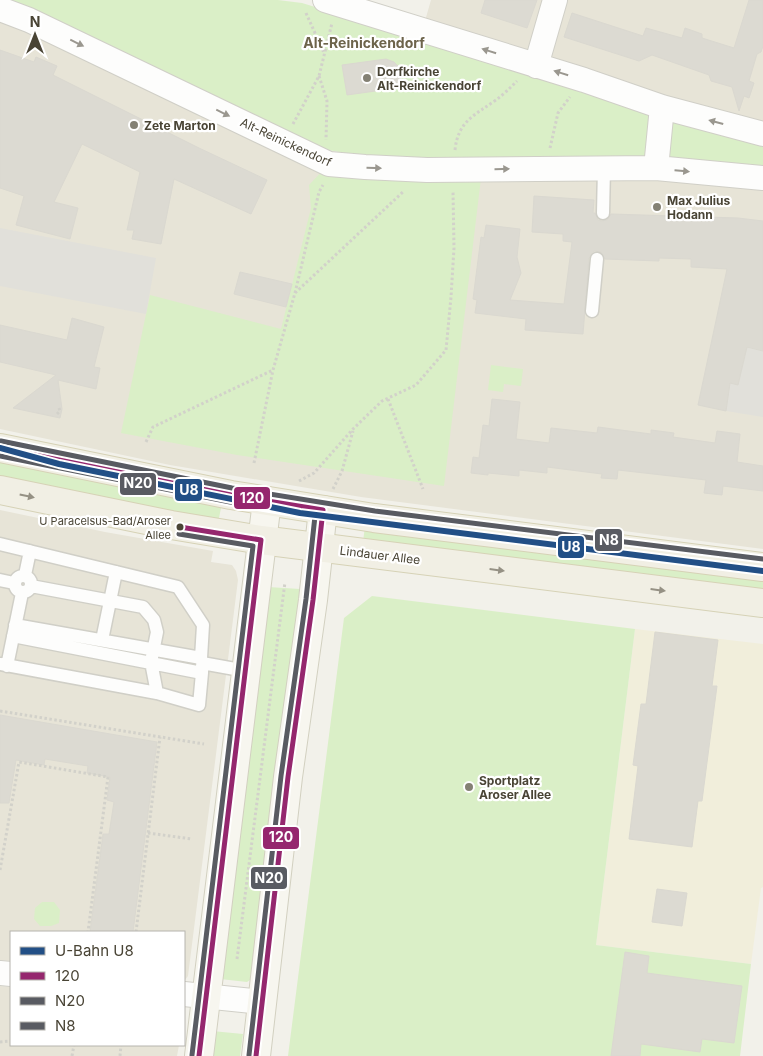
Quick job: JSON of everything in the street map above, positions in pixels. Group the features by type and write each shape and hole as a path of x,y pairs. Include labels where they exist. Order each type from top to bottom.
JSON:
{"main road":[{"path":"0,448 231,495 323,510 438,527 763,567"},
{"name":"Lindauer Allee","path":"0,490 171,525 262,540 763,603"},
{"path":"199,1056 195,996 236,754 267,500"},
{"path":"256,1056 288,776 313,600 323,510"}],"street":[{"path":"536,66 555,0"},
{"path":"322,4 584,80 662,108 763,134"},
{"name":"Alt-Reinickendorf","path":"0,9 29,20 327,162 366,167 427,170 656,168 763,178"},
{"path":"656,168 662,108"},
{"path":"195,996 262,1002"}],"lane":[{"path":"603,213 604,168"},
{"path":"592,311 597,259"},
{"path":"0,544 30,551 178,587 203,625 199,705 157,692 4,665 14,631 30,551"},
{"path":"102,640 116,572"},
{"path":"0,580 143,607 154,620 157,632 152,656 157,692"},
{"path":"14,631 202,665 246,671"},
{"path":"14,631 102,640 152,656"}],"path":[{"path":"284,142 319,76 324,54 322,4"},
{"path":"322,4 324,54"},
{"path":"298,482 314,473 382,401 416,384 446,350 454,248 453,170 456,141 462,126 471,116 498,99 517,81 521,73 536,66"},
{"path":"254,463 273,370 295,293 327,162 328,100 319,76"},
{"path":"545,168 558,113 584,80"},
{"path":"295,293 427,170"},
{"path":"146,442 153,427 273,370"},
{"path":"388,399 423,489"},
{"path":"57,414 60,411 59,408"},
{"path":"323,510 342,471 353,430"},
{"path":"277,581 293,583"},
{"path":"237,960 285,582"},
{"path":"0,712 204,744"},
{"path":"136,931 160,737"},
{"path":"236,754 263,757"},
{"path":"0,870 19,762 108,777 88,931"},
{"path":"148,833 192,838"}],"shaded area":[{"path":"431,0 763,0 763,126 425,21"},
{"path":"0,19 302,159 641,178 763,188 763,549 361,497 170,465 0,429"},
{"path":"0,228 156,258 146,314 0,286"},
{"path":"747,347 763,350 763,417 726,411 730,383 738,384"},
{"path":"0,510 105,532 213,551 211,562 232,565 238,580 188,976 185,980 185,931 10,931 10,961 0,960"},
{"path":"635,629 763,644 763,887 761,888 751,964 596,945"},
{"path":"0,986 10,987 10,1046 179,1046 177,1056 0,1056"}],"green space":[{"path":"9,0 278,0 302,3 763,144 763,168 367,157 328,150 306,142 49,17"},
{"path":"329,164 482,170 444,486 237,455 121,433 150,295 281,329 311,208 309,185"},
{"path":"491,365 523,369 521,386 504,384 503,392 488,390"},
{"path":"0,457 222,503 218,523 0,480"},
{"path":"365,526 763,577 763,593 363,542"},
{"path":"268,587 300,589 250,980 247,982 220,979"},
{"name":"Sportplatz Aroser Allee","path":"372,596 635,629 596,945 751,964 740,1056 288,1056 344,618"},
{"path":"42,902 54,902 60,910 59,923 51,926 40,926 34,919 35,908"},
{"path":"212,1031 243,1034 240,1056 209,1056"}],"building":[{"path":"485,0 537,0 527,28 481,13"},
{"path":"749,0 763,0 763,46 761,52 757,54 749,81 754,83 749,98 744,96 739,111 732,87 711,81 709,75 652,55 639,61 564,37 572,13 643,36 646,28 682,38 685,28 702,34 702,38 734,48"},
{"path":"0,50 34,62 36,57 57,66 53,75 267,180 251,214 174,179 161,244 132,239 134,230 127,230 140,172 82,144 54,202 78,208 70,239 16,225 24,196 0,188"},
{"name":"Dorfkirche Alt-Reinickendorf","path":"386,59 394,62 400,68 401,77 397,84 390,89 347,95 342,65"},
{"path":"534,196 594,200 593,213 595,213 598,220 602,221 607,220 611,214 738,218 763,221 763,351 747,347 738,385 730,383 726,411 698,405 727,269 691,267 691,259 659,258 659,261 605,259 601,252 594,251 589,258 583,334 525,330 526,319 475,313 477,300 473,299 481,237 484,238 486,225 520,229 517,257 521,273 510,300 564,304 572,242 563,241 563,234 532,232"},
{"path":"240,272 292,284 286,307 234,294"},
{"path":"72,318 104,327 94,367 100,368 96,389 58,380 62,409 60,418 13,408 56,375 0,362 0,325 67,340"},
{"path":"492,399 520,402 516,439 549,443 551,428 597,433 598,427 651,434 651,430 674,433 673,437 715,443 717,431 740,434 737,462 763,466 763,491 723,486 722,495 704,493 706,480 618,470 617,479 601,478 602,474 547,467 547,473 519,470 519,476 471,473 473,457 479,458 483,425 489,426"},
{"path":"655,632 718,640 712,686 717,686 702,801 698,801 692,847 629,839 638,766 633,765 641,704 646,704"},
{"path":"0,715 157,742 133,931 90,931 103,834 109,834 114,802 107,800 110,777 87,773 88,766 45,759 44,765 16,760 9,803 0,803"},
{"path":"657,889 687,893 682,926 652,922"},
{"path":"625,952 649,956 647,973 742,986 734,1043 702,1039 700,1052 641,1044 640,1056 611,1056"}],"metro line":[{"name":"U8","path":"0,448 59,464 300,513 763,571"}],"transit line":[{"name":"N8","path":"1,441 232,488 375,511 763,559"},
{"name":"120","path":"0,448 231,495 323,510 313,600 288,777 256,1056"},
{"name":"N20","path":"0,456 230,502 315,516 306,599 281,776 249,1055"},
{"name":"120","path":"180,527 261,540 199,1056"},
{"name":"N20","path":"179,534 253,546 192,1055"}],"place":[{"name":"Dorfkirche Alt-Reinickendorf","path":"367,78"},
{"name":"Zete Marton","path":"134,125"},
{"name":"Max Julius Hodann","path":"657,207"},
{"name":"U Paracelsus-Bad/Aroser Allee","path":"180,527"},
{"name":"Sportplatz Aroser Allee","path":"469,787"}],"district":[{"name":"Alt-Reinickendorf","path":"364,42"}]}
